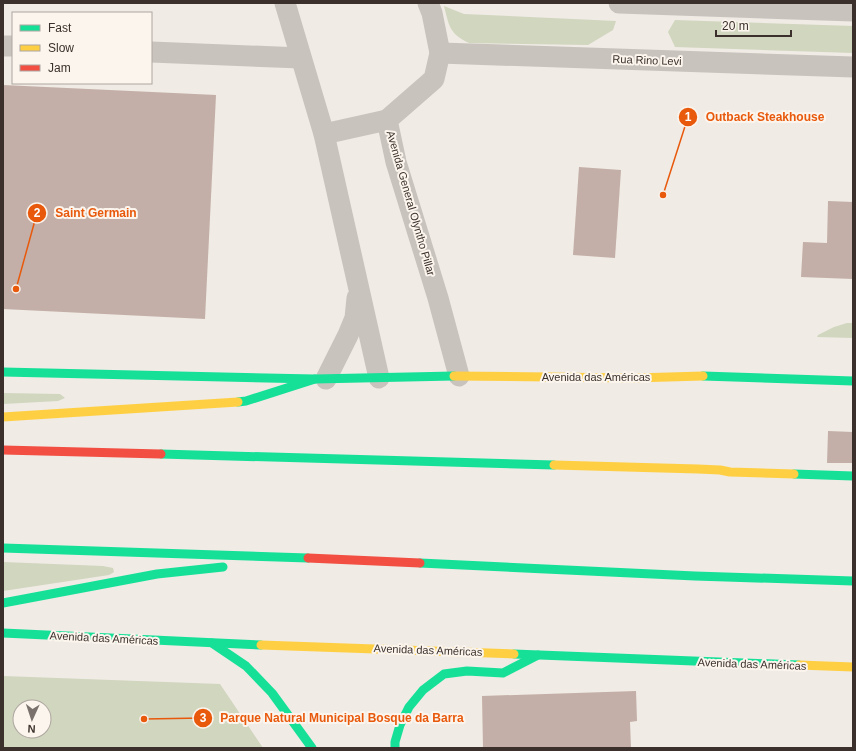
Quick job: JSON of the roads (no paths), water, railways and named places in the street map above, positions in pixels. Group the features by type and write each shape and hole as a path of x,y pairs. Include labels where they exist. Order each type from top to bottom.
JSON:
{"main road":[{"name":"Avenida das Américas","path":"3,372 320,379 459,376 634,378 698,376 853,381"},
{"path":"3,417 246,401 320,379"},
{"path":"3,450 698,469 730,472 853,476"},
{"path":"3,548 301,558 694,576 853,581"},
{"path":"3,603 156,574 301,558"},
{"name":"Avenida das Américas","path":"3,633 212,643 539,654 853,667"},
{"path":"212,643 246,666 272,693 312,748"},
{"path":"395,748 395,742 400,725 409,707 423,690 444,674 467,671 503,673 539,654"}],"street":[{"path":"285,3 324,134 379,378"},
{"name":"Avenida General Olyntho Pillar","path":"428,3 432,13 440,53 434,79 387,120 396,162 438,298 459,376"},
{"path":"619,3 853,11"},
{"path":"152,52 301,58"},
{"name":"Rua Rino Levi","path":"440,53 853,67"},
{"path":"324,134 387,120"},
{"path":"320,379 348,335 355,318 358,285"}],"place":[{"name":"Outback Steakhouse","path":"663,195"},
{"name":"Saint Germain","path":"16,289"},
{"name":"Parque Natural Municipal Bosque da Barra","path":"144,719"}]}
